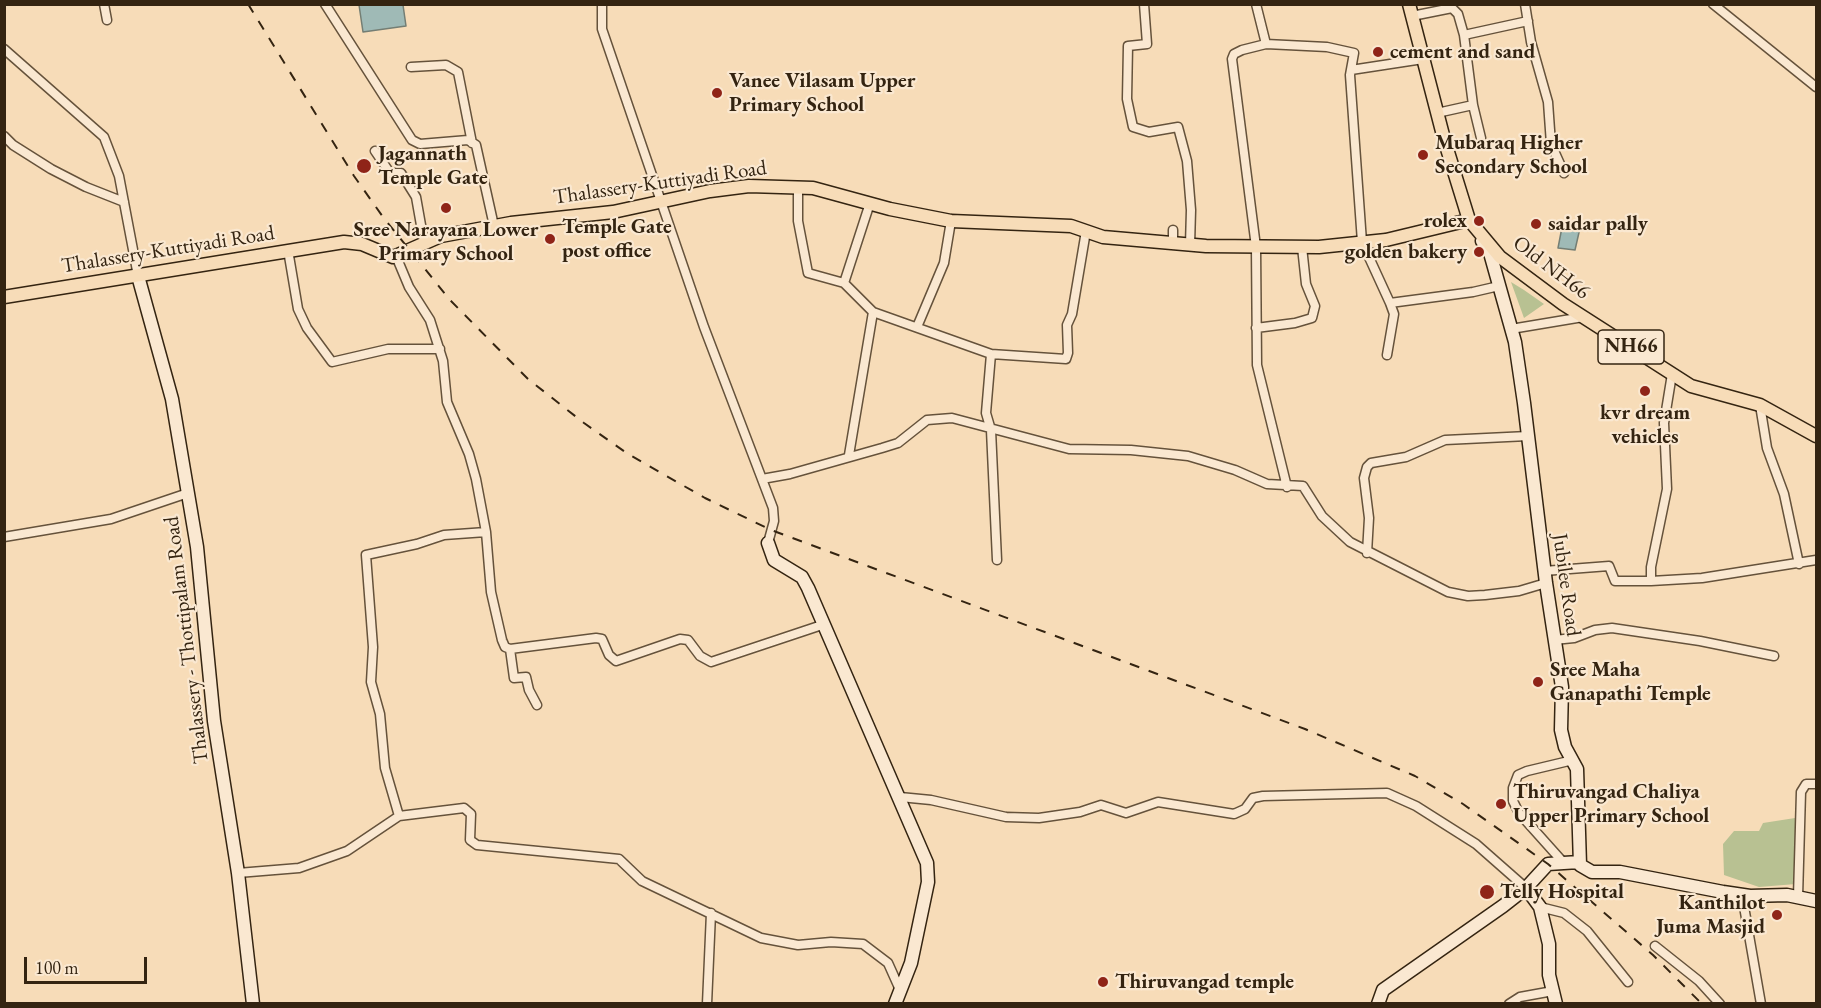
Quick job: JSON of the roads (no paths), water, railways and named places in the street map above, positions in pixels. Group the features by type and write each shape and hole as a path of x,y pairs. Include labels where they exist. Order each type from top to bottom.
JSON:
{"main road":[{"name":"Old NH66","path":"1410,10 1437,113 1469,220 1500,257 1583,317 1691,386 1760,405 1816,436"},
{"name":"Thalassery-Kuttiyadi Road","path":"4,297 349,242 396,256 441,236 494,225 613,212 662,200 749,186 798,186 951,221 1062,225 1103,237 1129,240 1173,237 1190,245 1302,247 1386,240 1469,220"}],"street":[{"path":"105,4 107,20"},
{"path":"325,4 412,140 420,144 468,140 472,143 480,154 494,225"},
{"path":"602,4 602,29 724,385 774,515 768,543 774,560 805,582 927,863 928,882 911,963 895,1004"},
{"path":"1144,4 1147,44 1128,46 1127,99 1133,128 1149,132 1178,127 1187,161 1191,210 1190,245"},
{"path":"1256,4 1266,44"},
{"path":"1525,4 1531,42 1548,102 1551,144 1564,173"},
{"path":"1713,4 1816,87"},
{"path":"1410,10 1452,8 1458,14 1464,34 1473,105 1480,138"},
{"path":"1464,34 1528,21"},
{"path":"1287,487 1257,365 1256,247 1232,59 1234,54 1242,50 1266,44 1327,47 1354,53 1351,70 1362,242 1394,314 1387,355"},
{"path":"4,49 104,137 115,161 138,276"},
{"path":"1351,70 1423,59"},
{"path":"411,68 446,65 458,72 472,143"},
{"path":"1437,113 1473,105"},
{"path":"4,136 13,145 51,169 86,187 124,202"},
{"path":"375,151 390,173 401,173 416,197 424,242"},
{"path":"798,186 798,221 808,273 844,283 873,312 991,354 1066,359 1068,353 1067,325 1072,314 1086,231"},
{"path":"844,283 870,204"},
{"name":"Jubilee Road","path":"1469,220 1490,253 1511,329 1562,687 1561,730 1565,747 1576,769 1579,862"},
{"path":"917,327 944,263 951,221"},
{"path":"1256,328 1295,323 1312,318 1315,306 1306,284 1302,247"},
{"path":"288,250 298,309 307,328 332,362 388,349 440,349"},
{"path":"396,256 409,287 430,320 440,349 447,402 469,454 486,532 491,592 505,647 510,649 596,638 602,639 609,655 616,661 680,639 688,640 700,656 711,662 825,624"},
{"name":"Thalassery - Thottipalam Road","path":"138,276 172,399 198,547 214,721 238,873 253,1004"},
{"path":"1390,303 1446,297 1499,286"},
{"path":"849,455 873,312"},
{"path":"1511,329 1583,317"},
{"path":"991,354 986,413 991,430 997,560"},
{"path":"1651,581 1651,567 1667,489 1664,423 1672,374"},
{"path":"1760,405 1767,448 1784,494 1799,564"},
{"path":"762,479 790,474 898,442 915,428 936,418 952,418 1069,449 1131,450 1188,456 1235,470 1267,484 1287,487 1303,486 1322,516 1350,542 1367,553 1402,568 1429,585 1468,596 1519,591 1545,577 1609,566 1615,581 1651,581 1702,578 1816,560"},
{"path":"1367,553 1369,518 1364,478 1367,467 1371,464 1406,457 1445,440 1528,436"},
{"path":"4,537 49,532 111,519 188,493"},
{"path":"399,816 385,768 380,714 371,682 373,647 366,555 417,544 444,535 486,532"},
{"path":"1554,640 1574,638 1595,630 1612,628 1700,641 1774,656"},
{"path":"510,649 514,678 526,677 529,690 537,705"},
{"path":"1562,861 1519,813 1513,801 1513,788 1518,775 1573,760"},
{"path":"1798,897 1801,792 1806,784 1816,784"},
{"path":"900,797 931,800 1006,818 1039,818 1080,812 1101,805 1126,813 1158,802 1234,814 1245,809 1253,798 1263,796 1387,793 1416,806 1476,844 1526,888 1540,908 1549,944 1549,975 1554,997 1520,997 1509,1004"},
{"path":"238,873 299,868 347,851 399,816 464,808 471,814 470,840 477,845 619,859 642,881 778,943 863,944 888,963 901,992"},
{"path":"1378,1004 1383,990 1526,888 1548,864 1562,861 1579,862 1580,866 1592,872 1620,872 1742,895 1816,900"},
{"path":"1742,895 1761,1004"},
{"path":"1540,908 1564,913 1587,931 1628,981"},
{"path":"707,1004 711,913"},
{"path":"1655,946 1699,981 1720,1004"}],"water":[{"path":"359,5 403,5 406,26 363,32"},
{"path":"1563,222 1580,228 1575,250 1558,248"}],"railway":[{"path":"248,4 354,176 383,217 450,300 528,379 628,454 705,498 771,530 1305,729 1415,776 1463,804 1548,864 1653,955 1702,1004"}],"place":[{"name":"cement and sand","path":"1378,52"},
{"name":"Vanee Vilasam Upper Primary School","path":"717,93"},
{"name":"Mubaraq Higher Secondary School","path":"1423,155"},
{"name":"Jagannath Temple Gate","path":"364,166"},
{"name":"Sree Narayana Lower Primary School","path":"446,208"},
{"name":"rolex","path":"1479,221"},
{"name":"saidar pally","path":"1536,224"},
{"name":"Temple Gate post office","path":"550,239"},
{"name":"golden bakery","path":"1479,252"},
{"name":"kvr dream vehicles","path":"1645,391"},
{"name":"Sree Maha Ganapathi Temple","path":"1538,682"},
{"name":"Thiruvangad Chaliya Upper Primary School","path":"1501,804"},
{"name":"Telly Hospital","path":"1487,892"},
{"name":"Kanthilot Juma Masjid","path":"1777,915"},
{"name":"Thiruvangad temple","path":"1103,982"}]}
